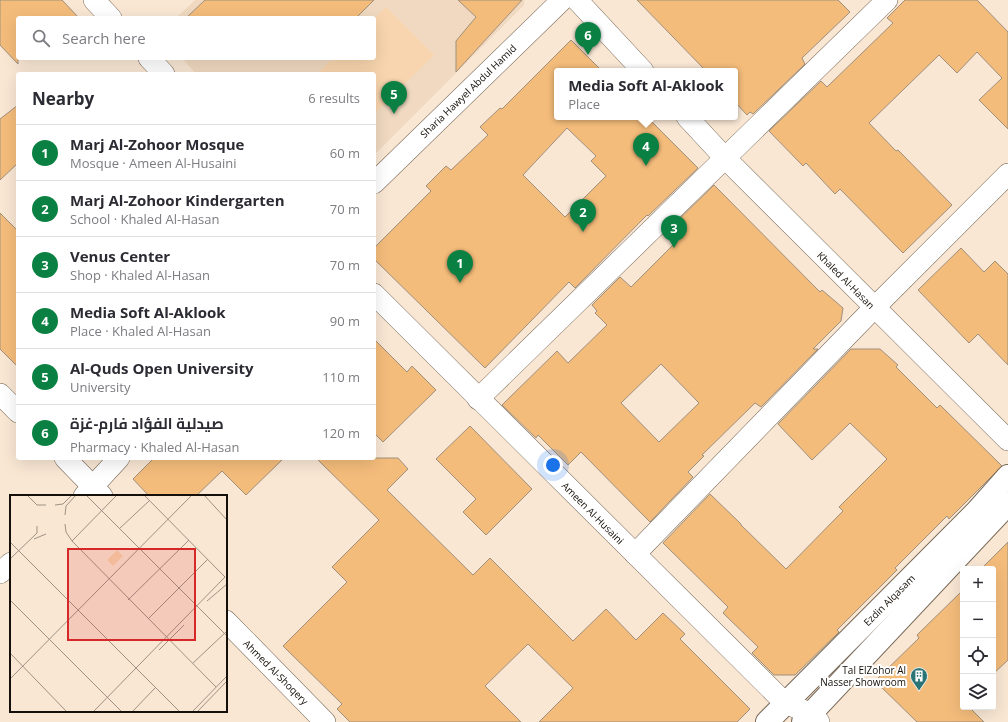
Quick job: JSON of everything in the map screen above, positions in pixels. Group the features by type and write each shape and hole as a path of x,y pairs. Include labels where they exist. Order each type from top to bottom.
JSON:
{"main road":[{"name":"Ezdin Alqasam","path":"767,722 972,516 1008,476"},
{"name":"Ezdin Alqasam","path":"811,719 1008,504"}],"street":[{"path":"94,0 109,16"},
{"name":"Sharia Hawyel Abdul Hamid","path":"376,181 562,0"},
{"path":"577,0 640,68"},
{"path":"478,399 887,0"},
{"path":"151,60 162,72"},
{"name":"Khaled Al-Hasan","path":"690,120 725,158 874,308 1008,440"},
{"path":"635,554 874,308 1008,174"},
{"name":"Ameen Al-Husaini","path":"376,296 785,703 811,719"},
{"path":"0,394 16,410"},
{"path":"67,460 93,493 118,460"},
{"path":"0,573 10,564"},
{"name":"Ahmed Al-Shoqery","path":"227,622 326,722"}],"shaded area":[{"path":"195,0 524,0 524,5 376,153 376,72 194,72 184,60 376,60 376,16 178,16"},
{"path":"386,7 434,55 376,112 376,72 319,72 331,60 376,60 376,17"}],"building":[{"path":"0,0 62,0 77,16 16,16 16,60 18,60 18,64 0,45"},
{"path":"205,0 374,0 358,16 188,16"},
{"path":"458,0 522,0 456,72 456,41 476,17"},
{"path":"637,0 838,0 850,12 802,58 805,64 753,114 750,112 747,115 738,105 738,68 703,68"},
{"path":"905,0 977,0 1008,32 1008,129 979,100 1002,78 977,52 957,73 939,55 869,123 952,205 903,253 840,189 835,194 806,163 803,166 769,131 821,81 827,87 893,23 887,18"},
{"path":"571,40 599,68 554,68 554,120 650,120 698,168 648,216 647,215 575,288 569,282 485,368 376,261 376,246 431,191 426,186 446,166 451,170 488,135 480,127 500,108 502,109","holes":["567,128 596,156 591,161 606,176 565,217 523,175"]},
{"path":"16,107 16,165 0,180 0,119"},
{"path":"714,185 820,292 822,290 843,308 841,321 813,349 818,349 761,407 755,403 702,455 704,456 688,472 693,477 650,522 581,452 568,465 538,435 536,438 502,405 557,351 568,363 607,325 595,313 597,311 592,305 620,277 631,287 675,243 665,233","holes":["661,364 699,403 659,442 621,403"]},
{"path":"0,213 16,229 16,365 0,349"},
{"path":"961,248 984,272 995,261 1008,274 1008,365 978,334 969,343 918,290"},
{"path":"376,341 407,372 412,366 436,390 383,442 376,435"},
{"path":"851,349 880,349 898,365 896,367 937,408 940,405 1002,466 949,519 947,516 895,568 897,570 837,630 839,632 795,675 774,675 752,653 758,647 723,613 728,607 663,543 710,494 786,569 843,511 839,507 887,459 850,423 812,460 778,424"},
{"path":"470,426 532,489 486,535 463,512 476,499 436,459"},
{"path":"376,458 398,458 408,469 387,490 473,575 490,558 573,641 606,609 636,640 663,613 685,634 680,639 750,709 737,722 539,722 573,688 528,644 485,686 521,722 350,722 337,709 342,704 283,646 347,582 332,567 379,520 318,460 376,460"},
{"path":"152,460 282,460 246,495 222,471 197,495 148,495 133,479"},
{"path":"1008,542 1008,660 996,671 996,566 984,566"},
{"path":"960,593 960,710 972,710 984,722 917,722 875,681 919,638 917,635"}],"place":[{"name":"صيدلية الفؤاد فارم-غزة","path":"588,55"},
{"name":"Al-Quds Open University","path":"394,114"},
{"name":"Media Soft Al-Aklook","path":"646,166"},
{"name":"Marj Al-Zohoor Kindergarten","path":"583,232"},
{"name":"Venus Center","path":"674,248"},
{"name":"Marj Al-Zohoor Mosque","path":"460,283"},
{"name":"Tal ElZohor Al Nasser Showroom","path":"919,691"}]}
